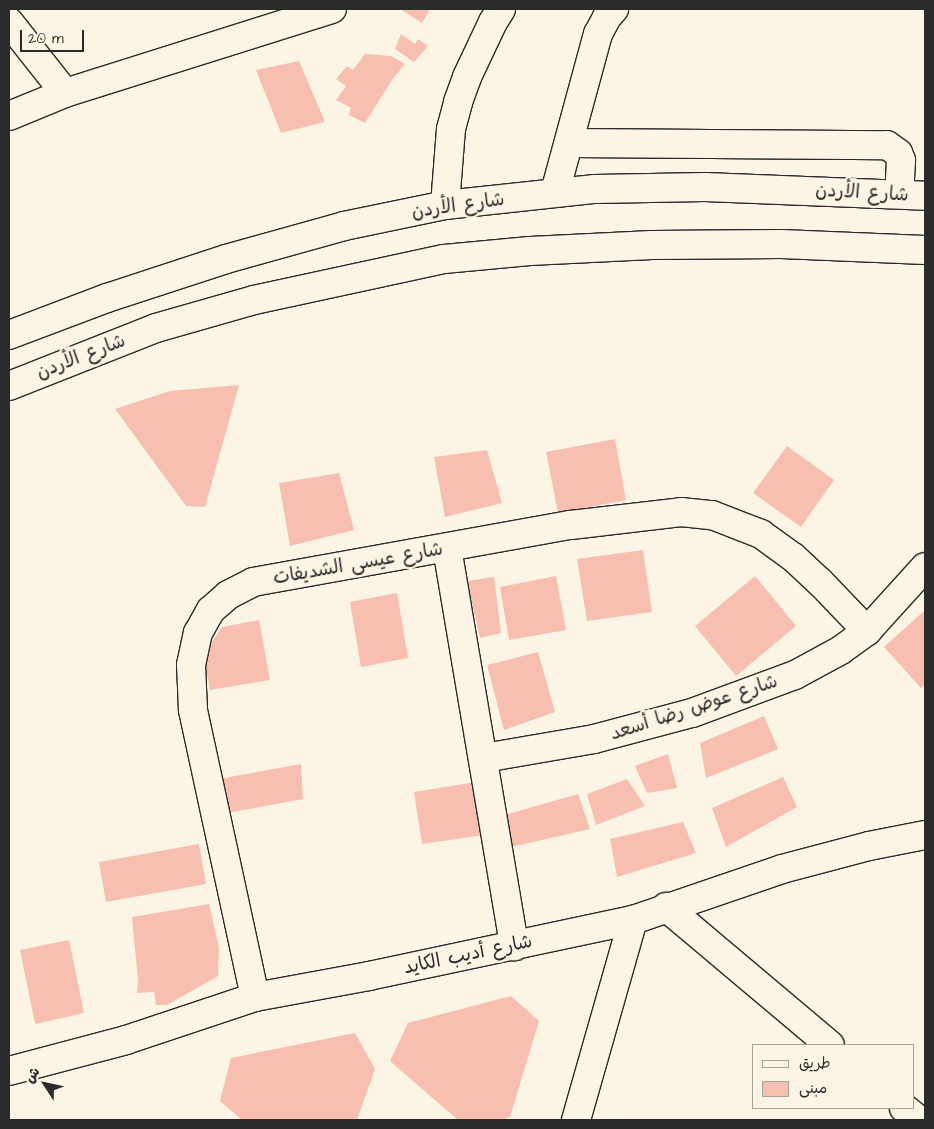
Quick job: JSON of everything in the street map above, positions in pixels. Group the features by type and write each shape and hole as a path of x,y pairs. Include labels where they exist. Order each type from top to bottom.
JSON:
{"main road":[{"path":"9,116 64,93 332,9"},
{"path":"445,205 451,129 458,102 470,69 492,22 502,9"},
{"path":"555,192 570,143 598,34 607,16 614,9"},
{"path":"9,22 64,93"},
{"path":"570,143 887,145 898,154 912,195"},
{"name":"شارع الأردن","path":"9,335 107,298 226,259 344,226 445,205 555,192 705,187 912,195"},
{"name":"شارع الأردن","path":"9,386 156,328 262,298 444,259 530,251 652,245 781,244 925,250"},
{"name":"شارع عيسى الشديفات","path":"256,997 192,710 191,665 198,633 211,610 222,600 253,582 571,525 681,512 712,515 761,534 793,558 820,582 867,631"},
{"path":"447,548 484,758 514,946"},
{"name":"شارع عوض رضا أسعد","path":"484,758 594,739 692,713 795,675 841,650 867,631 925,567"},
{"name":"شارع أديب الكايد","path":"9,1071 126,1040 256,997 514,946 633,920 666,907 782,869 870,846 925,835"},
{"path":"666,907 829,1044"},
{"path":"576,1120 633,920"},
{"path":"905,1109 919,1120"}],"building":[{"path":"400,9 430,9 422,23"},
{"path":"401,34 415,44 418,39 428,46 414,62 395,49"},
{"path":"365,54 391,56 405,64 392,80 365,123 349,115 351,108 336,100 346,86 336,79 347,66 353,70"},
{"path":"299,61 325,122 281,133 256,70"},
{"path":"239,385 205,507 186,506 115,409 170,391"},
{"path":"615,439 626,500 558,513 546,452"},
{"path":"787,446 834,480 801,527 753,493"},
{"path":"487,450 502,503 445,517 434,457"},
{"path":"339,473 354,530 290,546 279,483"},
{"path":"643,550 652,612 587,621 577,559"},
{"path":"556,576 566,630 509,640 500,587"},
{"path":"755,576 796,626 736,676 695,626"},
{"path":"494,577 501,633 480,638 467,581"},
{"path":"397,593 408,658 361,667 350,602"},
{"path":"925,610 925,685 921,688 884,647"},
{"path":"259,620 270,680 210,690 204,654 222,627"},
{"path":"538,652 555,712 504,730 487,665"},
{"path":"764,716 778,749 706,778 700,743"},
{"path":"668,754 677,788 647,793 635,766"},
{"path":"301,764 303,799 222,814 213,780"},
{"path":"783,777 797,807 726,847 712,808"},
{"path":"627,779 645,806 596,825 587,794"},
{"path":"476,782 484,835 422,844 414,792"},
{"path":"578,794 590,829 507,848 501,816"},
{"path":"683,822 696,853 617,877 610,839"},
{"path":"199,844 206,884 106,902 99,862"},
{"path":"209,904 219,948 218,976 167,1005 156,1005 154,992 137,993 138,980 132,917"},
{"path":"69,940 84,1013 35,1024 20,950"},
{"path":"511,996 539,1021 510,1117 502,1120 458,1120 390,1061 408,1023"},
{"path":"355,1033 375,1069 357,1120 242,1120 220,1101 231,1058"}]}
